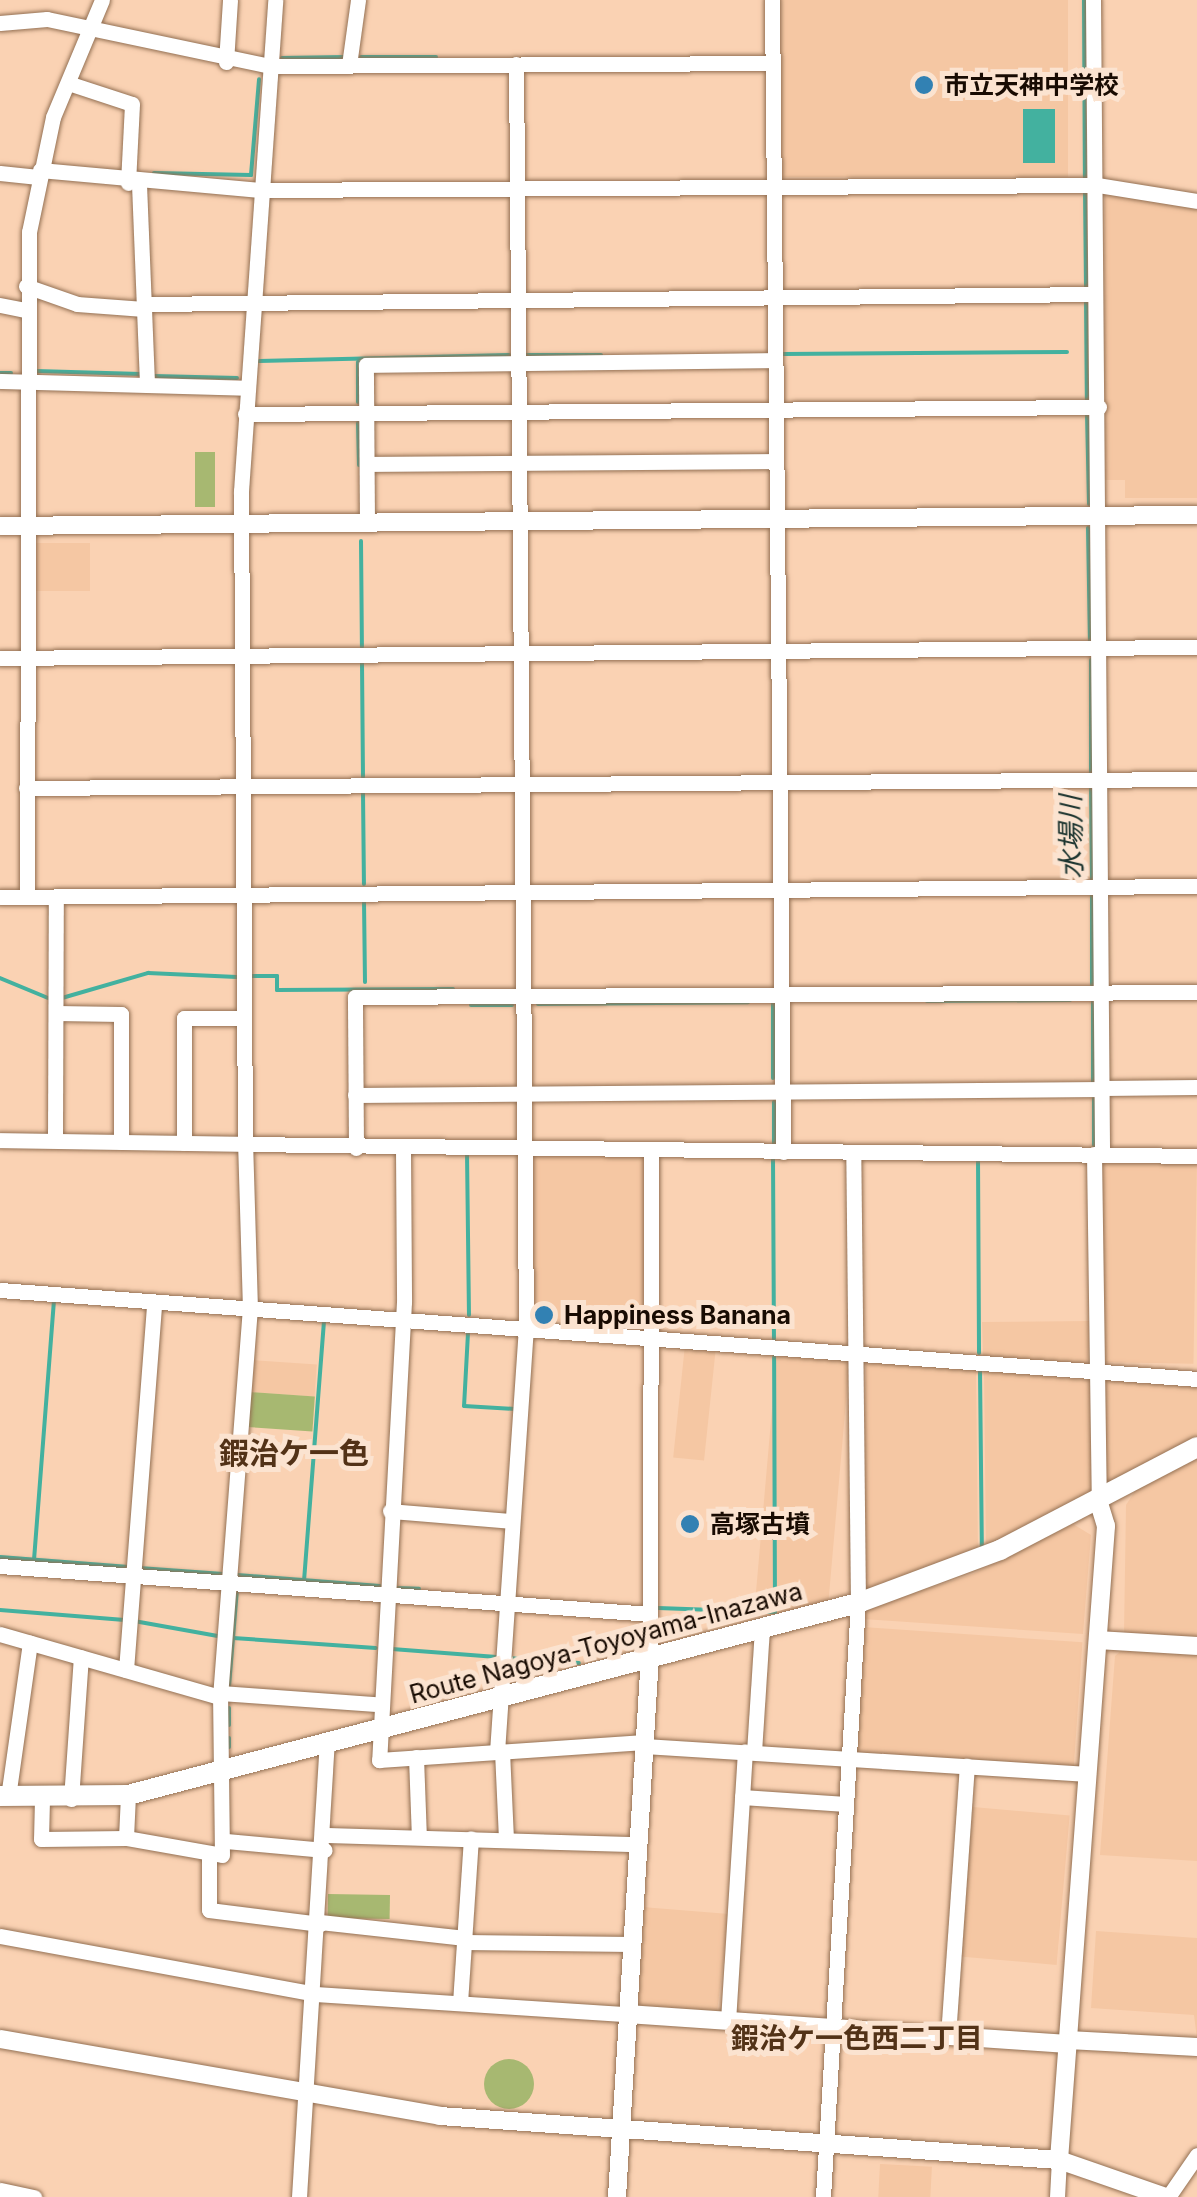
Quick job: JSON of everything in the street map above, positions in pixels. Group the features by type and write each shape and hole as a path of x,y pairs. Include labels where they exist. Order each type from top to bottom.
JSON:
{"main road":[{"name":"Route Nagoya-Toyoyama-Inazawa","path":"4,1796 71,1799 128,1795 858,1604 959,1569 1099,1503 1197,1447"}],"street":[{"path":"27,897 23,526 26,286 38,174 68,83 102,0"},
{"path":"226,62 230,0"},
{"path":"42,1799 41,1839 126,1838 222,1855 226,1840 220,1695 250,1309 245,1144 241,524 274,0"},
{"path":"349,65 358,0"},
{"path":"772,0 783,1152"},
{"path":"1057,2197 1106,1526 1099,1503 1093,648 1100,516 1092,407 1096,185 1093,0"},
{"path":"0,23 47,19 226,62 270,66 772,63"},
{"path":"506,1839 499,1697 526,1330 516,64"},
{"path":"68,83 132,104 147,385"},
{"path":"0,173 260,190 1096,185 1197,201"},
{"path":"26,286 77,304 144,306 518,297 1087,294"},
{"path":"0,305 25,310"},
{"path":"367,523 366,365 775,360"},
{"path":"0,380 247,388"},
{"path":"245,414 1092,407"},
{"path":"367,464 776,461"},
{"path":"0,526 1197,515"},
{"path":"0,658 1197,647"},
{"path":"26,788 1197,779"},
{"path":"0,898 1197,886"},
{"path":"55,1140 56,897"},
{"path":"356,1148 355,997 1197,992"},
{"path":"56,1013 121,1014 121,1142"},
{"path":"184,1143 184,1018 244,1018"},
{"path":"355,1095 1197,1087"},
{"path":"0,1140 524,1151 1197,1156"},
{"path":"403,1149 403,1321 374,1730 378,1760 644,1744 1088,1774"},
{"path":"617,2197 650,1656 651,1152"},
{"path":"823,2197 858,1604 853,1153"},
{"path":"0,1290 1197,1379"},
{"path":"126,1670 154,1302"},
{"path":"390,1511 512,1521"},
{"path":"0,1566 650,1614"},
{"path":"728,2021 742,1797 762,1628"},
{"path":"0,1634 220,1695 376,1704"},
{"path":"1098,1640 1197,1646"},
{"path":"4,1796 30,1642"},
{"path":"71,1799 82,1657"},
{"path":"299,2197 326,1842 326,1742"},
{"path":"416,1757 419,1837"},
{"path":"948,2036 968,1766"},
{"path":"126,1838 128,1795"},
{"path":"742,1797 846,1804"},
{"path":"226,1840 326,1842 419,1837 638,1844"},
{"path":"460,2003 471,1838"},
{"path":"209,1854 209,1910 465,1940 632,1944"},
{"path":"0,1936 315,1994 948,2036 1197,2047"},
{"path":"0,2039 307,2096 620,2130 1059,2160 1167,2197 1197,2155"},
{"path":"0,2190 34,2197"}],"shaded area":[{"name":"市立天神中学校","path":"780,0 1068,0 1068,177 780,177"},
{"path":"1105,193 1197,208 1197,498 1125,498 1125,480 1104,480"},
{"path":"32,543 90,543 90,591 32,591"},
{"path":"530,1154 646,1156 643,1322 527,1320"},
{"path":"1098,1159 1197,1161 1193,1364 1094,1362"},
{"path":"1091,1321 1087,1365 983,1356 982,1322"},
{"path":"685,1345 716,1348 704,1461 673,1457"},
{"path":"777,1352 850,1358 827,1620 754,1614"},
{"path":"251,1360 317,1365 315,1397 249,1392"},
{"path":"866,1361 976,1369 978,1553 863,1593"},
{"path":"984,1370 1092,1381 1093,1494 986,1549"},
{"path":"1103,1379 1197,1386 1197,1436 1104,1488"},
{"path":"1197,1454 1197,1637 1124,1633 1126,1505 1137,1488"},
{"path":"1073,1524 1091,1535 1083,1634 863,1619 869,1608 973,1574"},
{"path":"863,1627 1082,1642 1074,1769 854,1754"},
{"path":"1123,1649 1197,1654 1197,1861 1100,1855 1115,1656"},
{"path":"973,1807 1070,1815 1057,1965 960,1956"},
{"path":"642,1907 729,1914 717,2012 643,2007 635,1998"},
{"path":"1096,1931 1197,1938 1197,2039 1194,2015 1091,2008"},
{"path":"880,2164 932,2167 930,2197 878,2197"}],"green space":[{"path":"195,452 215,452 215,507 195,507"},
{"path":"249,1392 315,1397 312,1432 247,1427"},
{"path":"328,1894 390,1895 390,1919 328,1918"},
{"path":"509,2059 527,2066 534,2084 527,2102 509,2109 491,2102 484,2084 491,2066"}],"water":[{"path":"1023,109 1055,109 1055,163 1023,163"}],"waterway":[{"name":"水場川","path":"1084,0 1085,179"},
{"path":"282,58 347,57"},
{"path":"361,57 436,57"},
{"path":"154,173 251,175 259,79"},
{"name":"水場川","path":"1085,189 1086,289"},
{"name":"水場川","path":"1086,299 1087,404"},
{"path":"783,354 1067,352"},
{"path":"259,361 509,355"},
{"path":"526,355 601,355"},
{"path":"358,362 358,402"},
{"path":"36,371 141,374"},
{"path":"0,373 11,373"},
{"path":"153,376 237,378"},
{"name":"水場川","path":"1087,414 1089,504"},
{"path":"358,423 359,465"},
{"name":"水場川","path":"1088,528 1090,645"},
{"path":"361,541 362,647"},
{"name":"水場川","path":"1091,660 1091,775"},
{"path":"362,663 363,777"},
{"name":"水場川","path":"1091,785 1092,880"},
{"path":"363,793 364,884"},
{"name":"水場川","path":"1092,890 1092,985"},
{"path":"364,901 365,982"},
{"path":"62,998 148,973 237,977"},
{"path":"249,976 277,976 277,990 453,989"},
{"path":"0,978 48,998"},
{"name":"水場川","path":"1093,995 1093,1085"},
{"path":"927,1001 1070,1000"},
{"path":"538,1004 748,1002"},
{"path":"773,1002 773,1078"},
{"path":"471,1005 512,1005"},
{"name":"水場川","path":"1094,1095 1094,1145"},
{"path":"774,1102 774,1144"},
{"path":"467,1153 469,1315"},
{"path":"773,1157 774,1339"},
{"path":"978,1157 979,1353"},
{"path":"34,1560 54,1300"},
{"path":"304,1581 324,1320"},
{"path":"468,1333 464,1406 515,1409"},
{"path":"658,1608 775,1612 774,1357"},
{"path":"980,1371 982,1550"},
{"path":"0,1557 129,1567"},
{"path":"139,1568 223,1574"},
{"path":"237,1575 380,1586"},
{"path":"229,1686 237,1588"},
{"path":"394,1588 419,1589"},
{"path":"0,1610 125,1620"},
{"path":"134,1621 218,1636"},
{"path":"233,1638 376,1648"},
{"path":"392,1649 497,1657"},
{"path":"509,1658 579,1663"},
{"path":"229,1708 229,1725"},
{"path":"229,1738 229,1747"}],"place":[{"name":"市立天神中学校","path":"924,85"},
{"name":"Happiness Banana","path":"544,1315"},
{"name":"高塚古墳","path":"690,1524"}],"district":[{"name":"鍜治ケ一色","path":"294,1453"},
{"name":"鍜治ケ一色西二丁目","path":"857,2038"}]}
